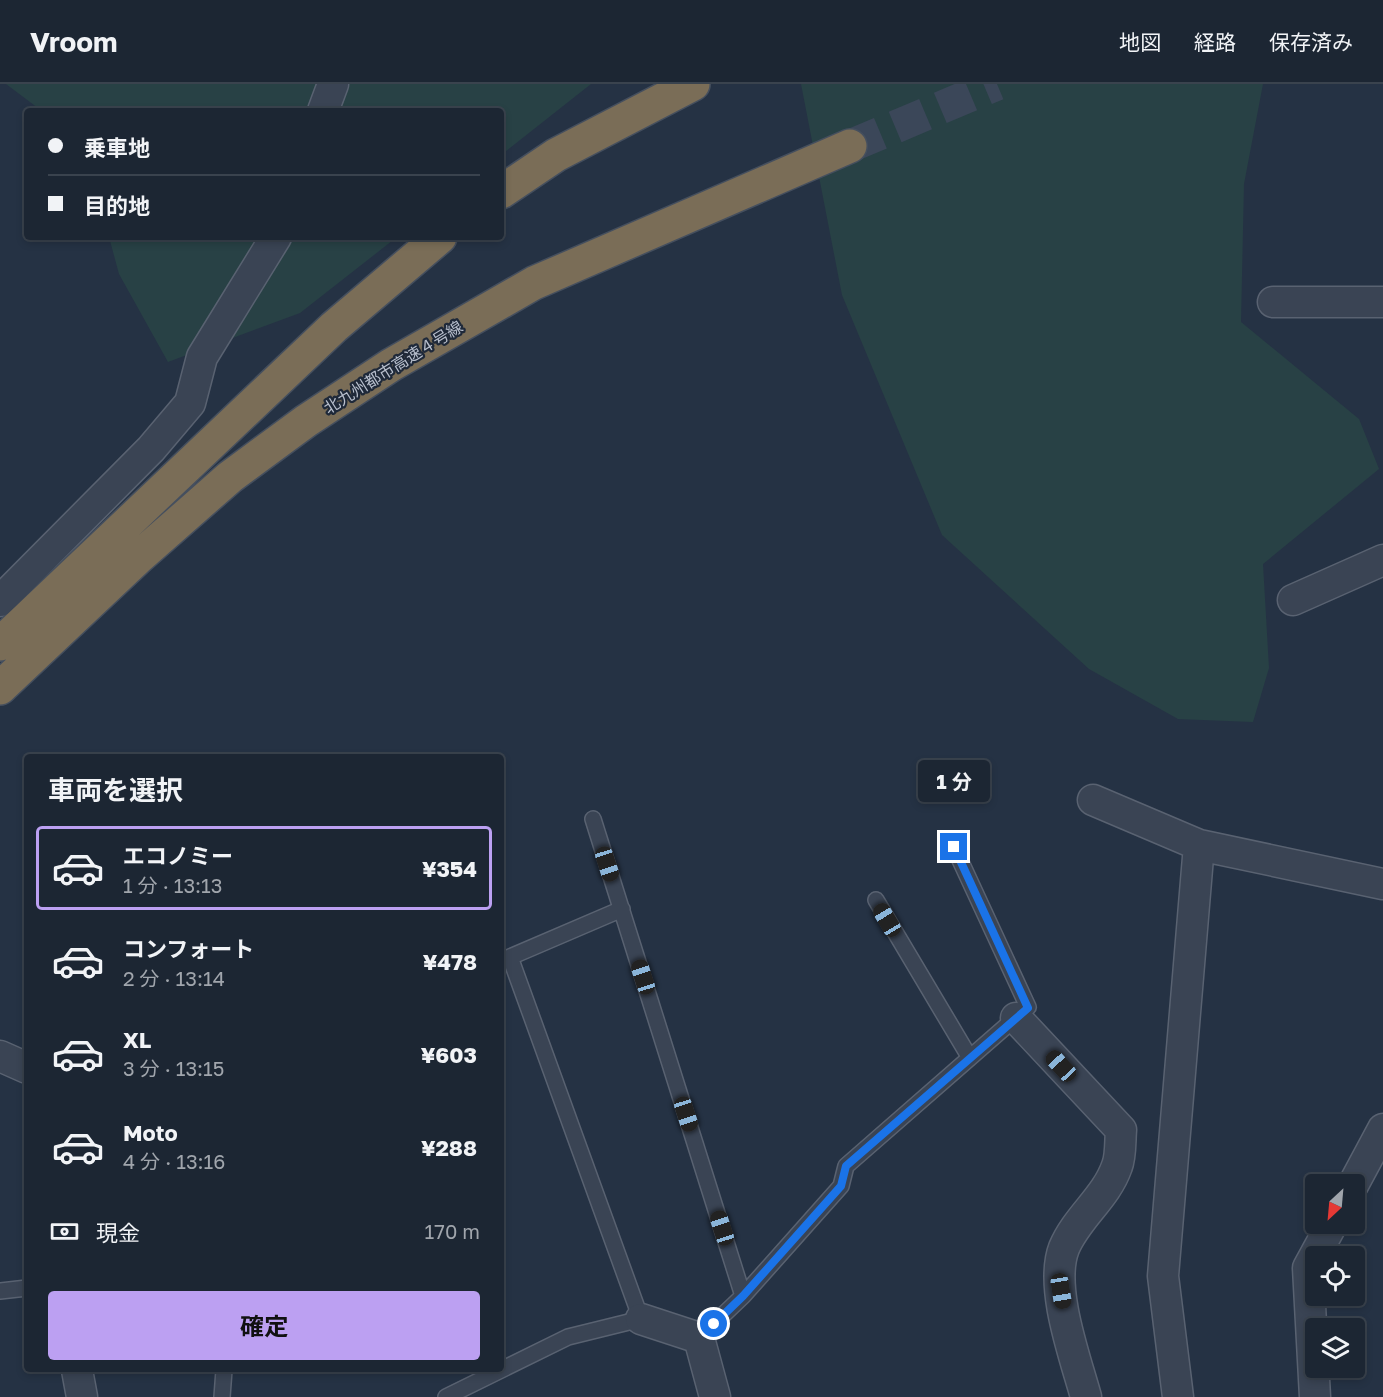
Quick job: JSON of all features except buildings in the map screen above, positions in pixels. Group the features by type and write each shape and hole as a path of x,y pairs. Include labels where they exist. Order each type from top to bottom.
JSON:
{"highway":[{"path":"504,190 556,155 693,84"},
{"name":"北九州都市高速４号線","path":"0,688 140,556 230,477 306,421 391,365 534,283 850,146"},
{"path":"0,644 334,327 436,240"}],"street":[{"path":"324,108 333,84"},
{"path":"0,601 151,449 190,403 202,357 274,240"},
{"path":"1273,302 1383,302"},
{"path":"1293,600 1383,560"},
{"path":"1093,800 1199,845 1383,884"},
{"path":"1178,1397 1163,1276 1199,845"},
{"path":"1016,1018 1121,1130 1118,1165 1101,1198 1085,1216 1064,1248 1058,1276 1086,1397"},
{"path":"0,1056 24,1067"},
{"path":"1359,1174 1383,1129"},
{"path":"1315,1397 1308,1268 1327,1234"},
{"path":"641,1319 699,1338 716,1397"},
{"path":"77,1372 82,1397"}],"lane":[{"path":"593,819 743,1296"},
{"path":"699,1338 743,1296 841,1186 846,1166 1028,1008 954,847"},
{"path":"876,900 970,1058"},
{"path":"504,1368 568,1337 641,1319 510,957 622,909"},
{"path":"0,1291 24,1288"},
{"path":"222,1397 224,1372"},
{"path":"446,1397 497,1372"}],"green space":[{"path":"6,84 591,84 504,153 504,108 38,108"},
{"path":"801,84 1263,84 1244,184 1241,322 1359,419 1379,469 1263,564 1269,668 1253,722 1178,719 1089,669 942,535 842,295"},
{"path":"110,240 393,240 300,313 168,362 119,274"}],"tunnel":[{"path":"850,146 997,84"}],"route":[{"path":"714,1324 743,1296 841,1186 846,1166 1028,1008 954,847"}]}
